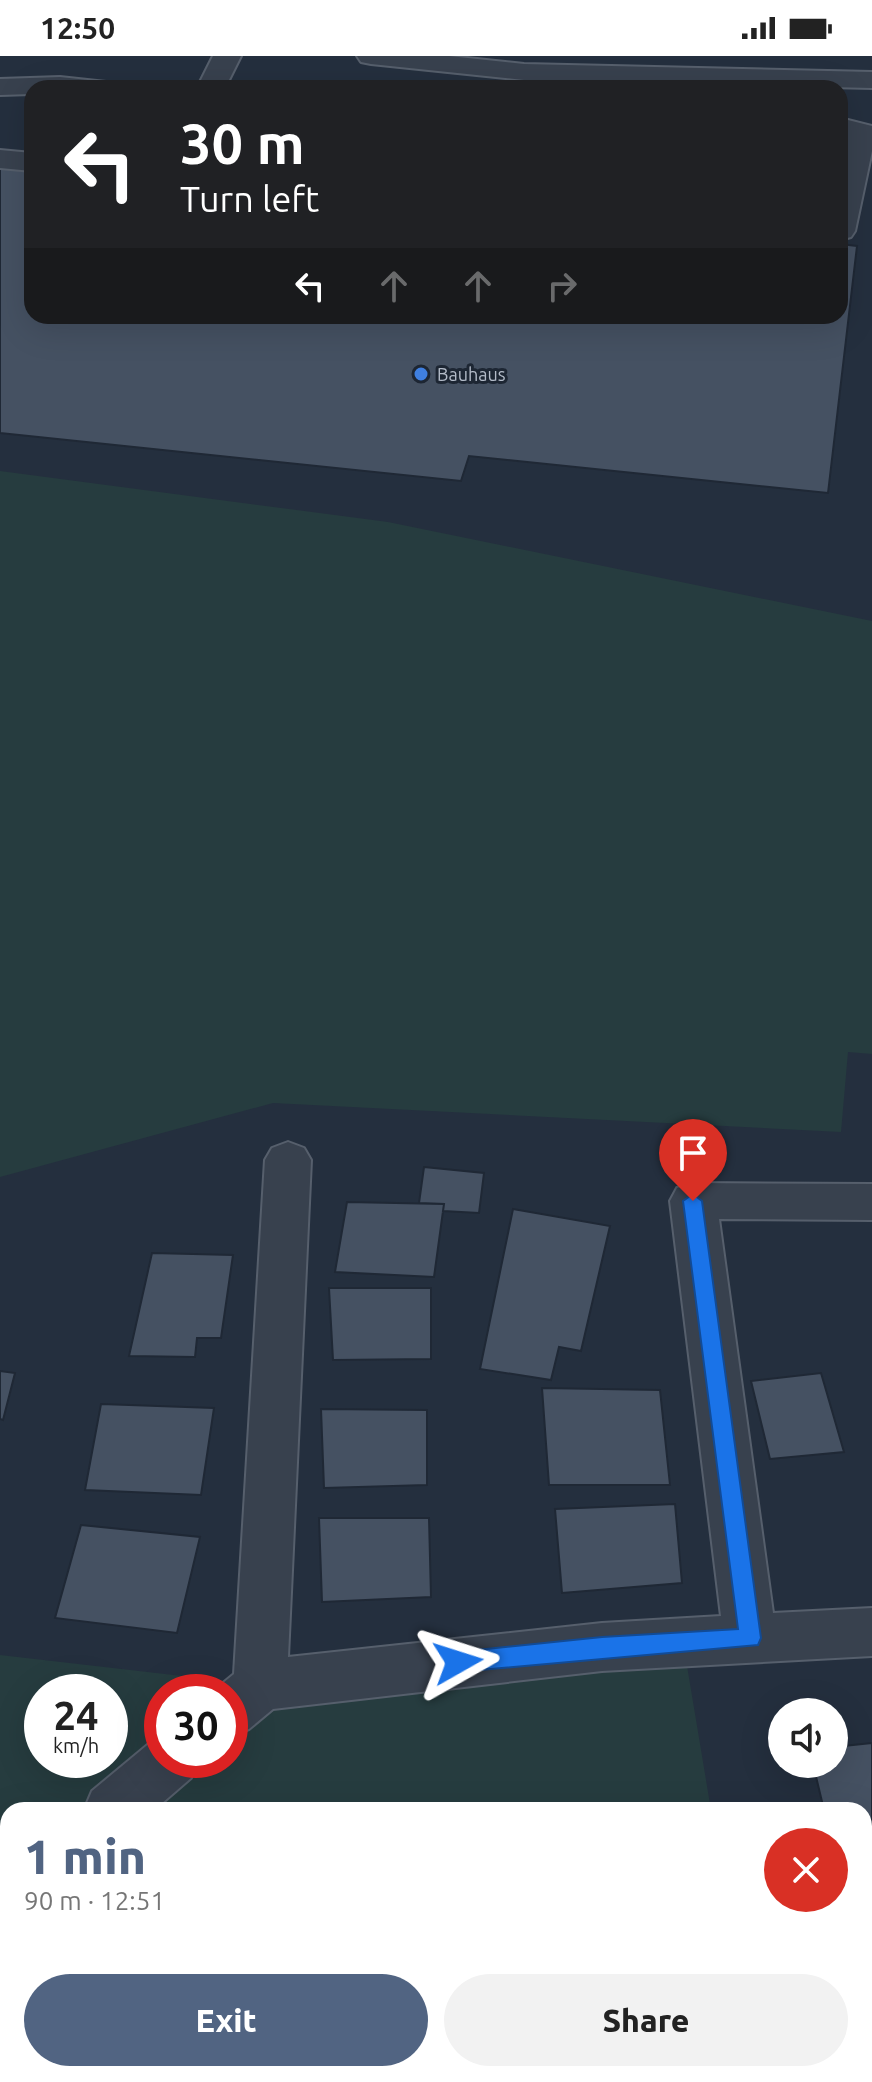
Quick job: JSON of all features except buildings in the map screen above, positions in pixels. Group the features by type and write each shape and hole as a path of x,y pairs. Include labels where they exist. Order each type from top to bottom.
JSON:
{"street":[{"path":"215,80 227,56"},
{"path":"371,56 524,72 872,80"},
{"path":"0,87 24,86"},
{"path":"848,128 862,132 848,195"},
{"path":"0,159 24,161"},
{"path":"247,1674 288,1160"},
{"path":"750,1638 693,1201 872,1202"},
{"path":"248,1698 602,1647 872,1632"},
{"path":"121,1802 150,1778"}],"green space":[{"path":"0,471 388,522 872,621 872,1054 848,1052 841,1132 273,1103 0,1177"},
{"path":"683,1642 710,1802 0,1802 0,1655 165,1674 144,1674 144,1778 248,1778 248,1684 260,1685"}],"place":[{"name":"Bauhaus","path":"421,374"}],"route":[{"path":"458,1662 602,1647 750,1638 693,1201"}]}
